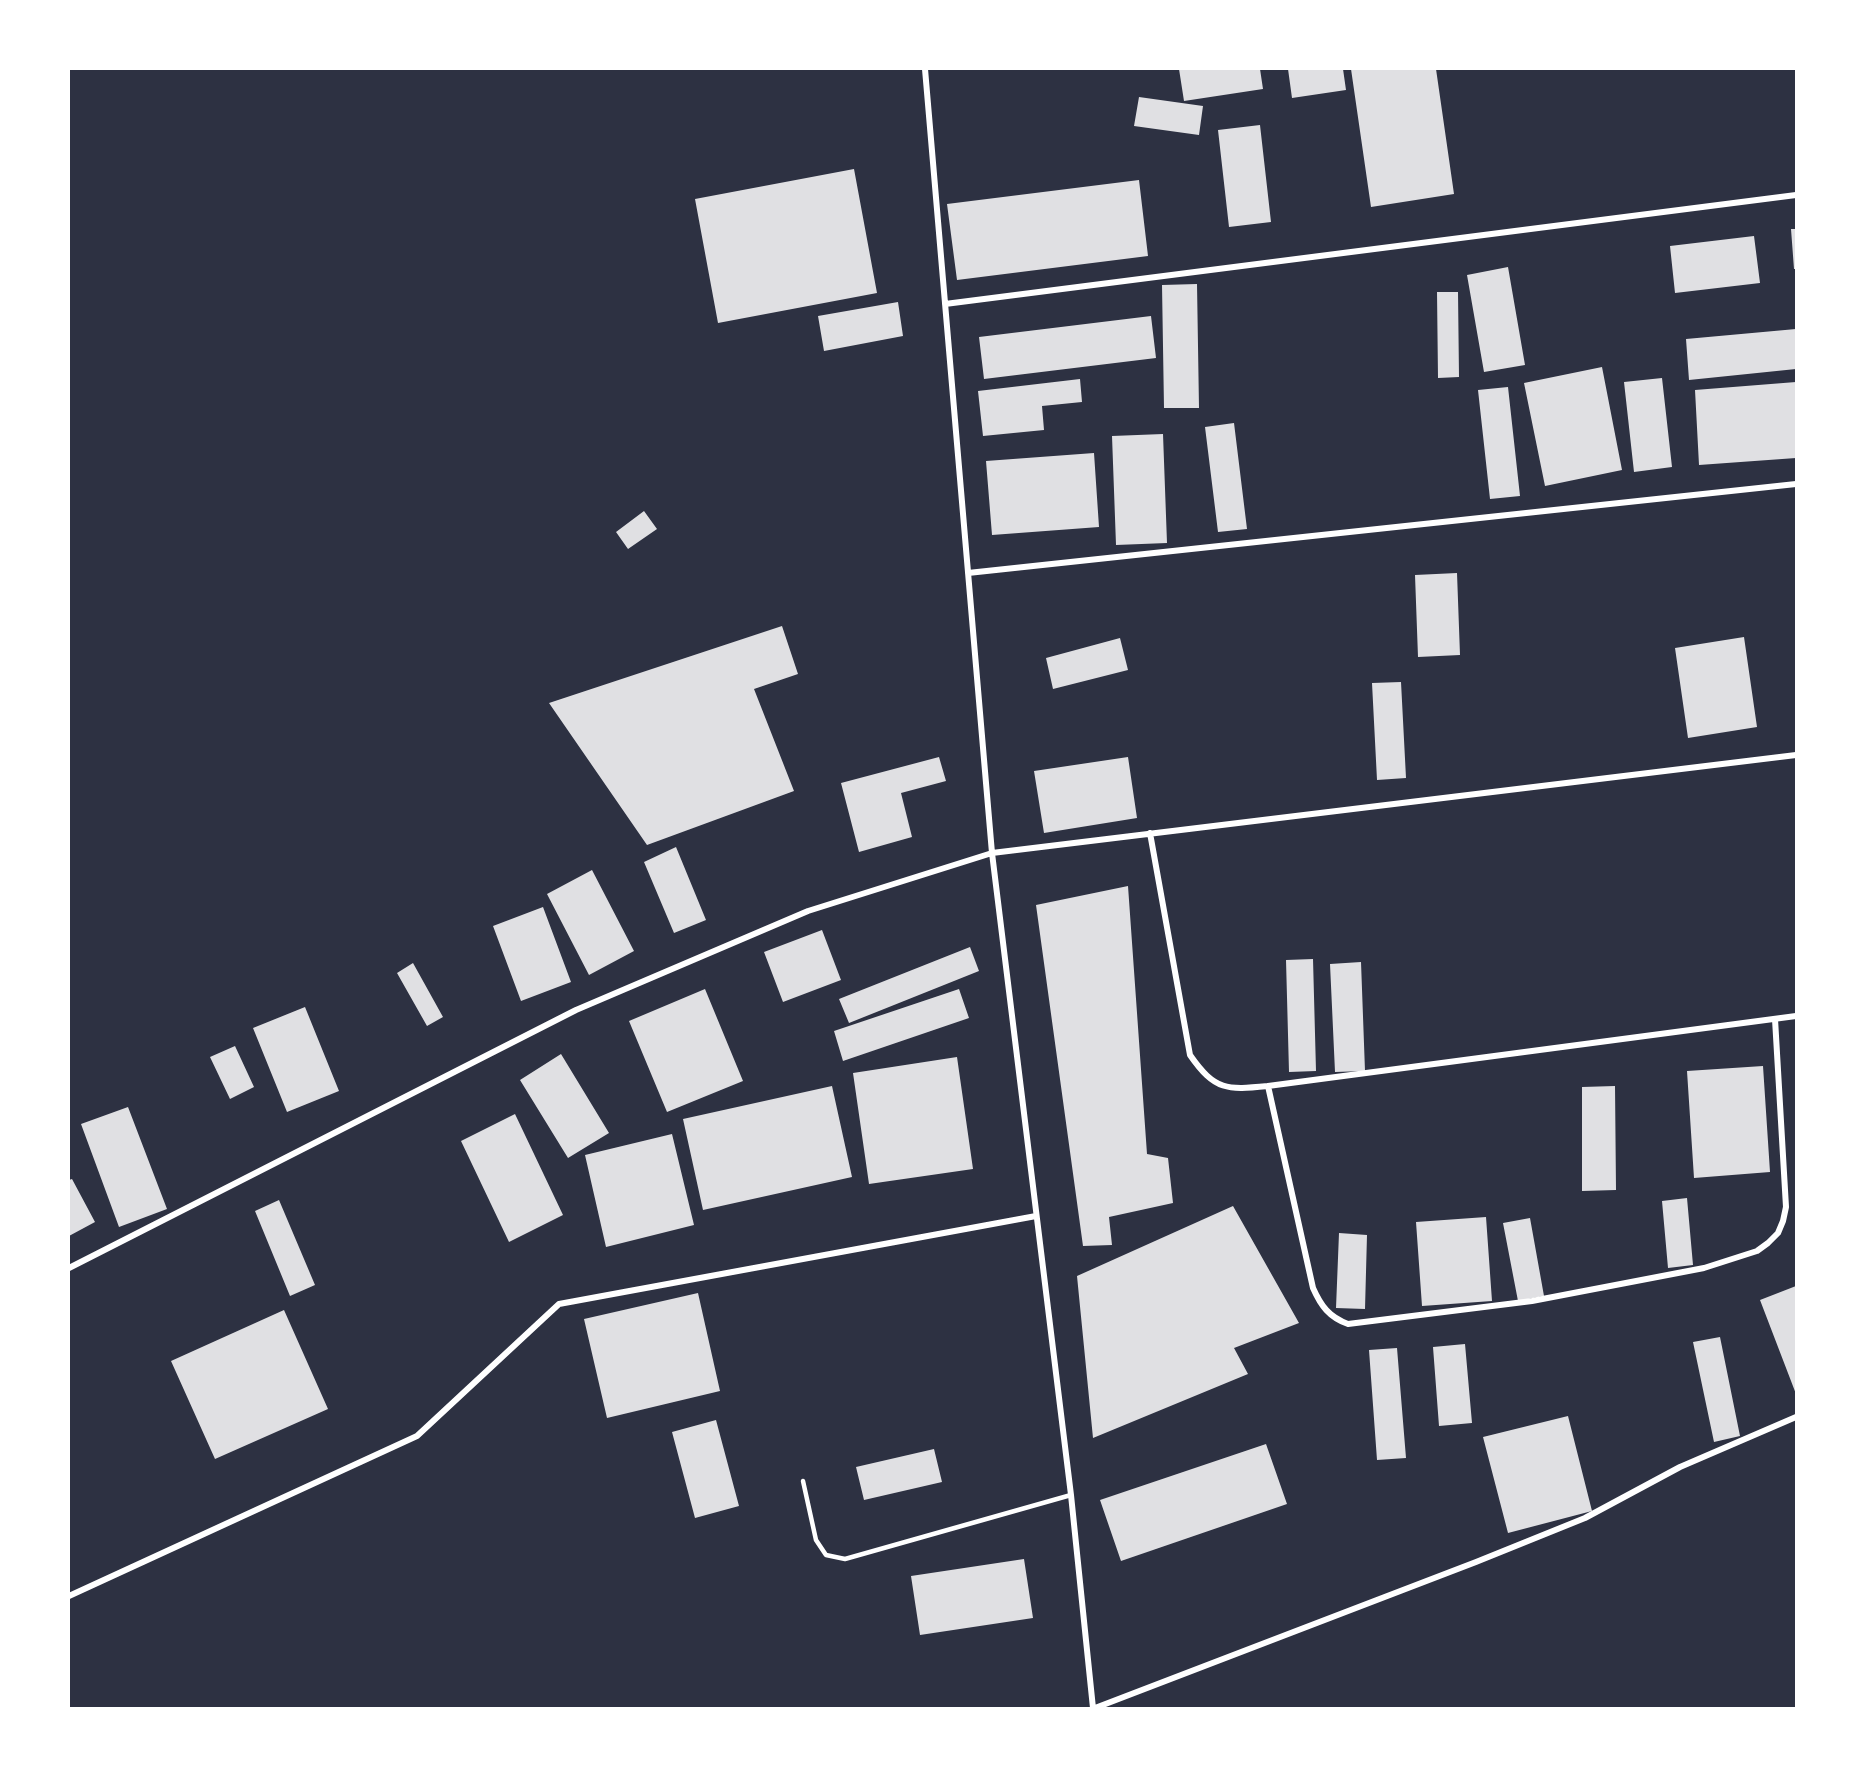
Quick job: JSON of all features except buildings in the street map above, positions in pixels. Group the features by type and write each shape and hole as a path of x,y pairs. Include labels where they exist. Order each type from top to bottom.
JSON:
{"street":[{"path":"924,69 992,853 1071,1495 1094,1708 1476,1563 1585,1518 1680,1467 1796,1417"},
{"path":"945,304 1796,195"},
{"path":"968,573 1796,484"},
{"path":"69,1268 576,1011 808,911 992,853 1796,755"},
{"path":"1150,833 1190,1056 1202,1073 1217,1084 1236,1089 1268,1086 1796,1016"},
{"path":"1268,1086 1313,1288 1325,1310 1336,1320 1348,1324 1532,1301 1704,1268 1757,1251 1778,1233 1786,1206 1774,1019"},
{"path":"69,1596 417,1436 560,1304 1036,1216"}],"lane":[{"path":"803,1481 816,1540 826,1555 845,1559 1071,1495"}]}
